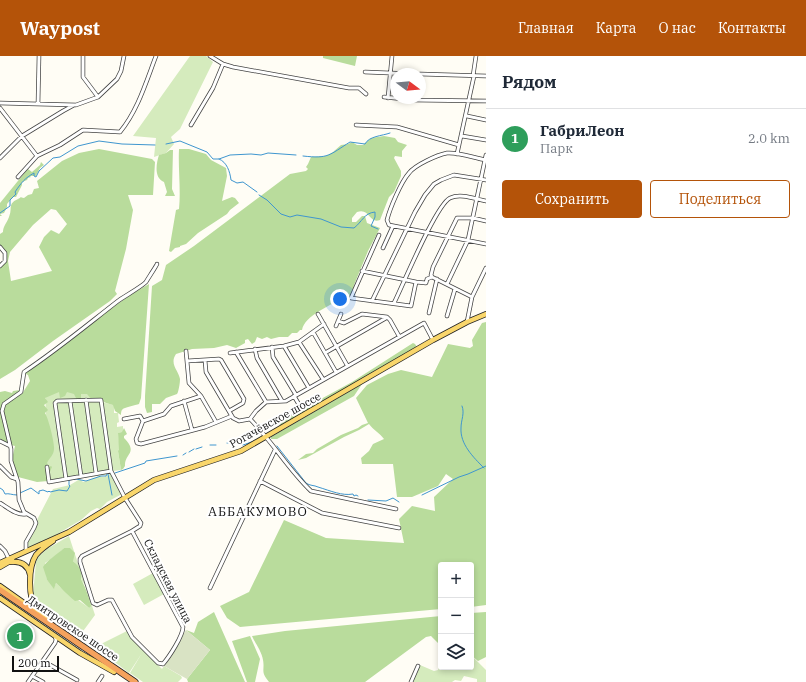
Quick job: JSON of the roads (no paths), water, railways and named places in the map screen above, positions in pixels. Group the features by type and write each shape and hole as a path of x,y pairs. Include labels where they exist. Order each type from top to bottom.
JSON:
{"highway":[{"name":"Дмитровское шоссе","path":"0,590 135,682"},
{"name":"Дмитровское шоссе","path":"0,594 129,682"}],"main road":[{"name":"Рогачёвское шоссе","path":"0,563 8,561 26,550 69,532 124,498 162,477 235,454 433,340 486,314"},
{"path":"0,567 8,561 69,532"},
{"path":"43,616 36,609 31,597 32,567 37,554 58,538"},
{"path":"8,561 22,563 29,569 29,596 25,599 16,598"},
{"path":"0,586 43,616 78,644"},
{"path":"0,598 80,653 114,672"}],"street":[{"path":"38,104 39,56"},
{"path":"83,56 83,77 98,97"},
{"path":"0,158 22,136 63,110 98,97 116,79 121,71 124,56"},
{"path":"18,178 37,156 60,145 83,130 120,132 136,107 156,56"},
{"path":"210,56 223,64 242,69 358,88 366,94"},
{"path":"391,68 392,56"},
{"path":"457,154 470,100 476,56"},
{"path":"191,126 213,88 223,64"},
{"path":"365,72 390,73 388,98"},
{"path":"426,74 486,76"},
{"path":"384,97 414,100 486,101"},
{"path":"0,103 76,105"},
{"path":"0,108 37,156"},
{"path":"466,116 486,120"},
{"path":"356,125 397,127 459,145"},
{"path":"462,136 486,140"},
{"path":"486,160 446,153 421,164 409,172 387,218 388,224 393,226 486,244"},
{"path":"447,284 468,240 486,155"},
{"path":"372,301 425,195 434,184 454,175 486,180"},
{"path":"394,303 427,232 446,201 456,196 486,201"},
{"path":"432,276 433,267 457,218 473,218 486,221"},
{"path":"383,248 393,226"},
{"path":"379,235 350,298 411,306 416,282"},
{"path":"0,247 5,255 5,261 0,266"},
{"path":"26,514 19,500 17,480 10,461 10,446 2,411 4,404 20,392 24,372 48,356 128,293 146,282 157,264"},
{"path":"467,322 472,297 486,268"},
{"path":"362,271 426,283 427,279 432,276"},
{"path":"432,276 472,297"},
{"path":"429,313 437,279"},
{"path":"447,316 455,289"},
{"path":"318,314 347,365"},
{"path":"336,326 341,314"},
{"path":"338,321 344,323 362,314 387,317 399,336"},
{"path":"325,353 387,317"},
{"path":"205,360 206,372 232,416 239,421 250,419 266,402 282,401 309,388 347,365 350,365 424,323 433,340"},
{"path":"230,353 284,346 300,342 324,324"},
{"path":"312,332 336,372"},
{"path":"300,342 323,380"},
{"path":"284,346 309,388"},
{"path":"272,347 273,358 301,408"},
{"path":"255,349 257,358 282,401"},
{"path":"186,351 189,383 201,396 216,422"},
{"path":"236,352 266,402"},
{"path":"187,361 221,360 244,399 243,403 229,411"},
{"path":"143,420 164,414 172,406 201,396"},
{"path":"86,400 96,473"},
{"path":"66,479 55,403 57,401 101,400 111,472 124,498"},
{"path":"70,401 81,476"},
{"path":"278,420 314,401"},
{"path":"184,402 192,430"},
{"path":"124,419 140,416 143,420"},
{"path":"143,420 136,439 137,443 140,445 192,430 232,416"},
{"path":"250,419 257,425 275,450 311,491 396,509"},
{"path":"0,440 10,446"},
{"path":"210,588 275,450"},
{"path":"0,466 17,480"},
{"path":"47,466 49,482 96,473 111,472"},
{"path":"260,481 322,513 399,528"},
{"name":"Складская улица","path":"124,498 141,523 140,526 82,556 80,562 93,603 97,605 108,600 112,600 132,637 158,663 162,664 177,643 182,633 183,626 132,531"},
{"path":"0,503 17,513 23,515 26,514 34,518 36,522 26,542 26,550"},
{"path":"0,546 5,551 8,561"},
{"path":"54,635 56,640 55,643"},
{"path":"28,682 55,643 62,641"},
{"path":"43,660 77,680"},
{"path":"411,682 418,666"},
{"path":"32,676 43,682"},
{"path":"98,682 102,676"}],"waterway":[{"path":"303,156 318,157 328,155 350,142 365,144 369,139 390,133"},
{"path":"0,213 10,206 10,200 16,194 15,192 21,183 34,173 34,176 36,177 39,171 53,158 60,157 78,146 99,141 122,144 155,145"},
{"path":"166,144 180,141 207,152 213,159 219,159 230,155 261,155 268,153 296,155"},
{"path":"219,159 226,165 231,180 237,183 243,182 257,192"},
{"path":"259,195 267,200 281,214 290,217 297,215 321,219 341,227 354,228 368,214 375,212 375,217 371,226 378,229"},
{"path":"462,406 463,414 461,434 465,445 484,468"},
{"path":"227,443 236,442 243,445 257,440"},
{"path":"210,445 216,445"},
{"path":"277,446 306,483 336,493 353,494 354,496 358,496"},
{"path":"196,449 202,447"},
{"path":"189,452 194,449"},
{"path":"115,473 145,463 146,461 177,456"},
{"path":"422,495 486,466"},
{"path":"20,493 31,488 39,494 39,491 43,490 48,492 59,490 67,491 70,486 69,480 76,479 86,481 101,476 106,476 110,473"},
{"path":"108,474 112,495"},
{"path":"0,488 5,494 17,495"},
{"path":"368,500 386,501 393,498 399,502"}],"place":[{"name":"ГабриЛеон","path":"20,636"}],"district":[{"name":"АББАКУМОВО","path":"258,511"}]}
